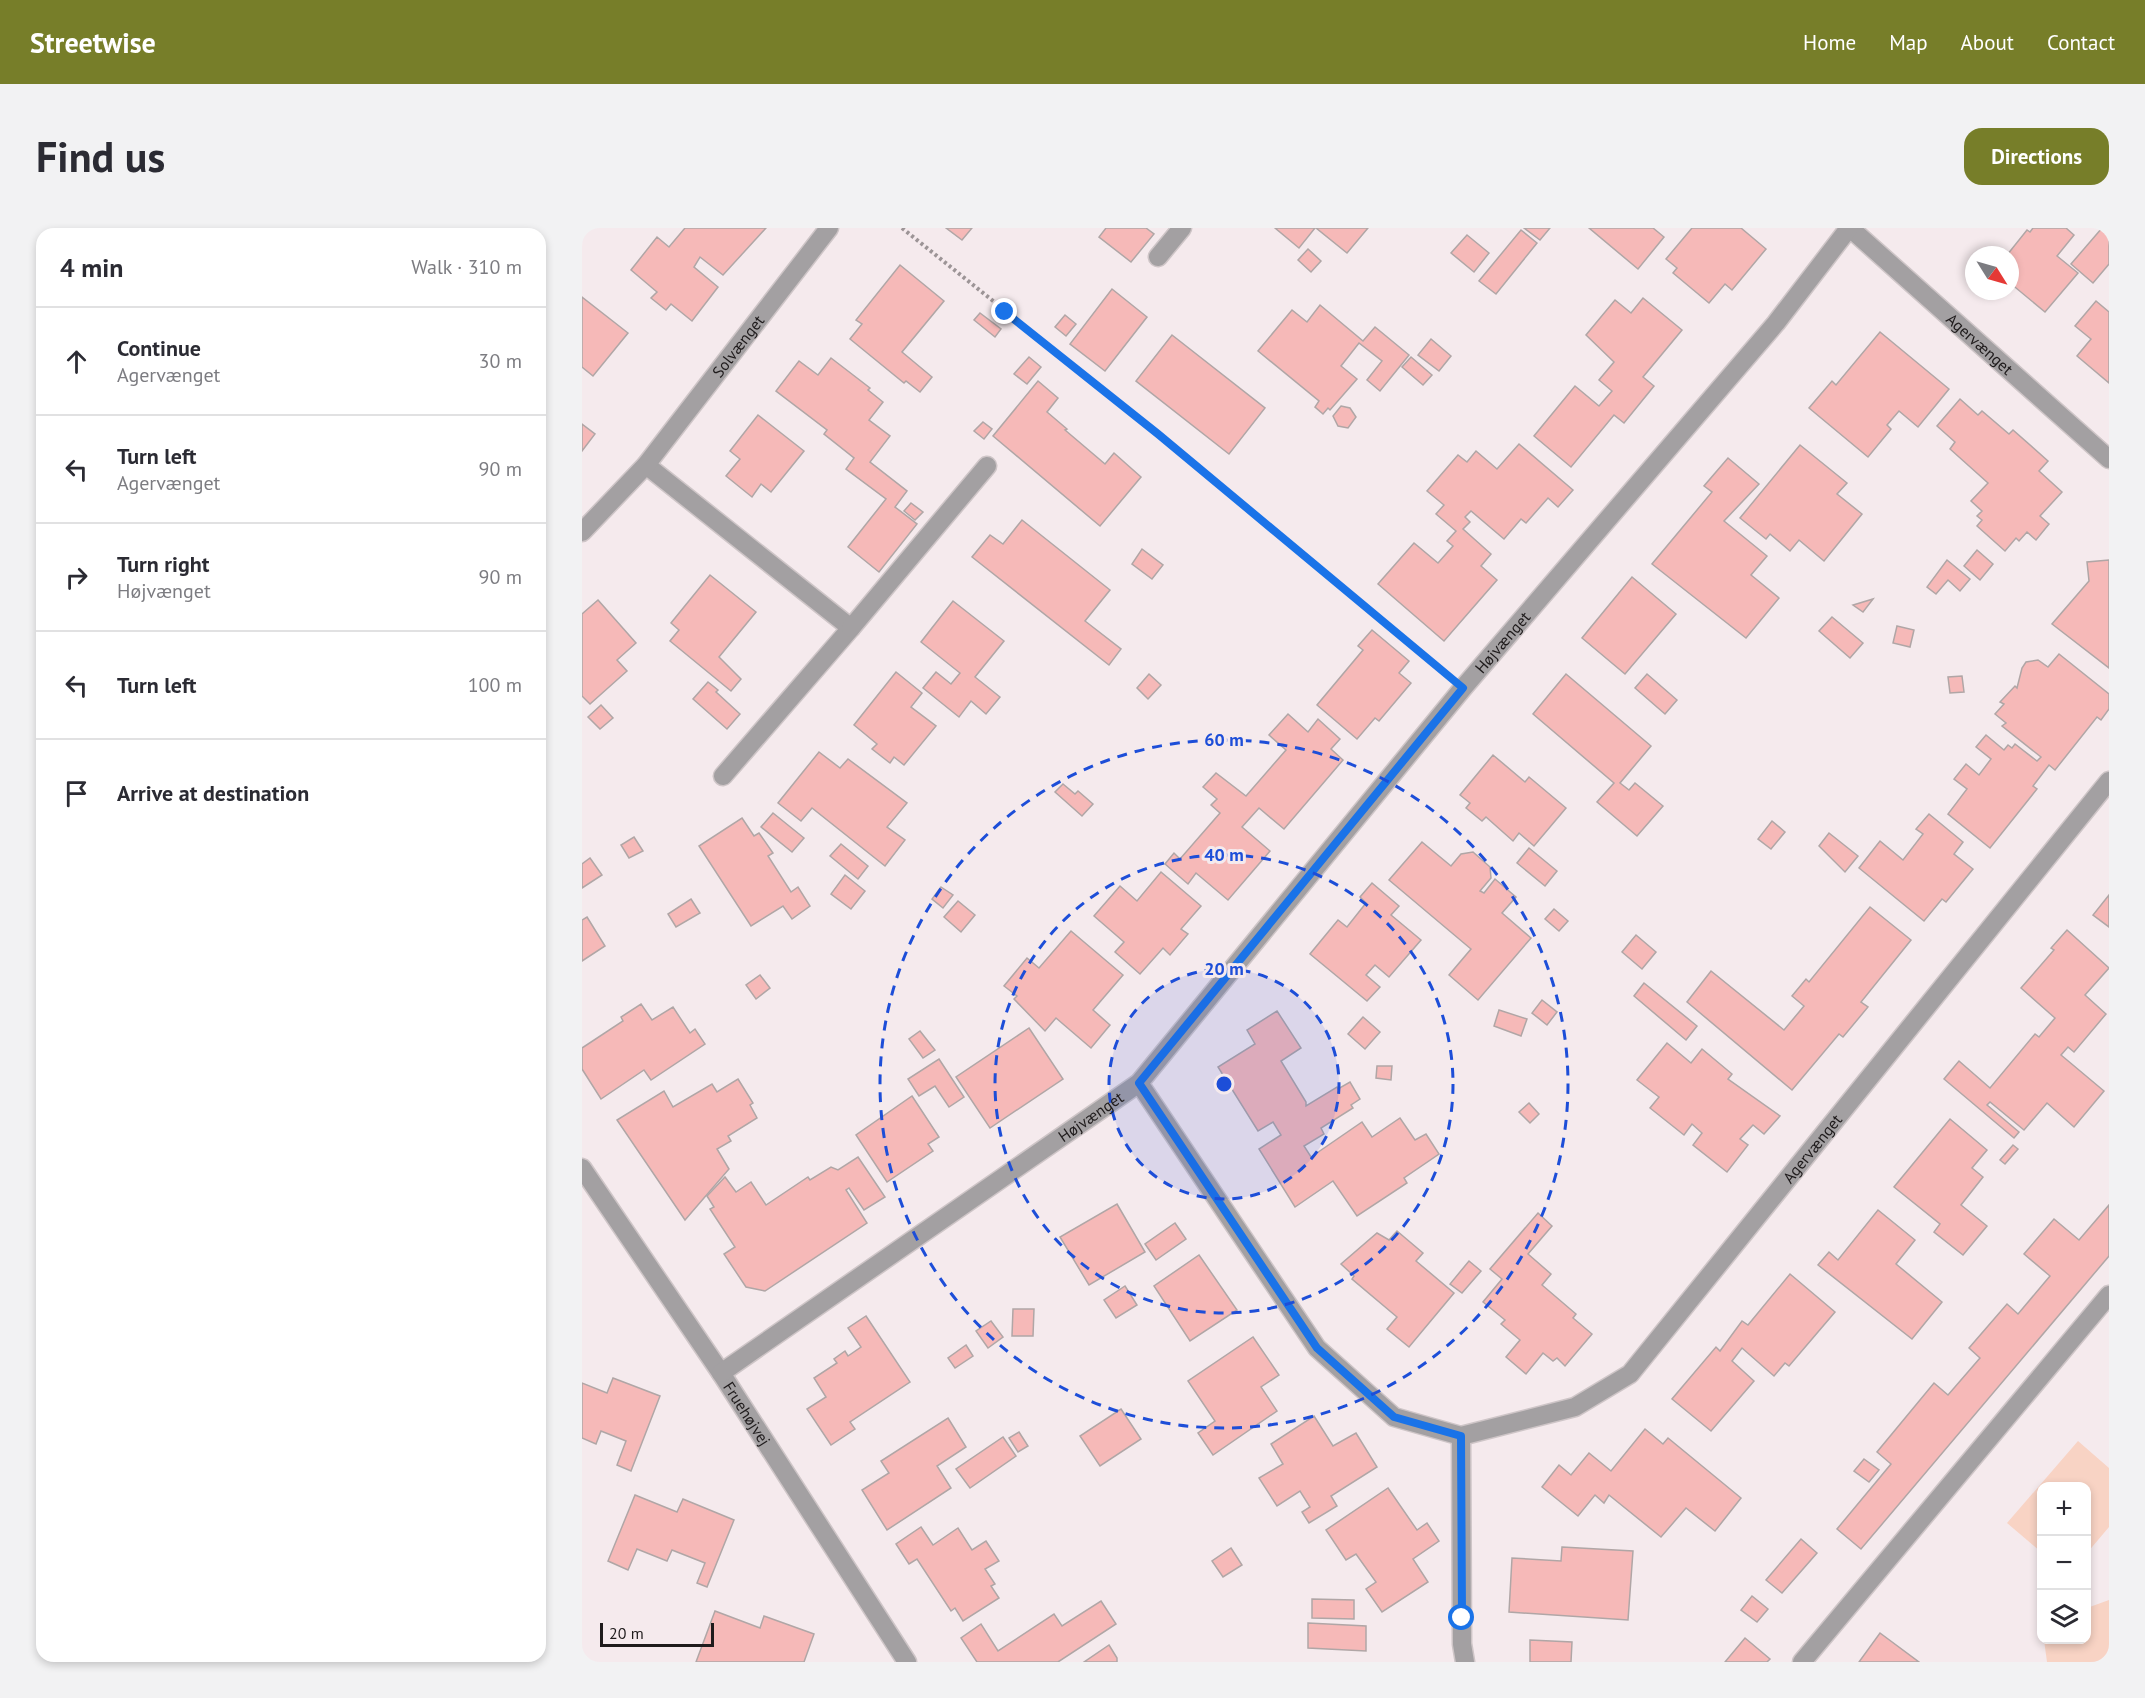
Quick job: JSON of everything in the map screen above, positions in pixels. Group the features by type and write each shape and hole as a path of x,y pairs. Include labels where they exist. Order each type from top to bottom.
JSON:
{"street":[{"name":"Solvænget","path":"582,532 646,465 829,228"},
{"path":"1158,257 1182,228"},
{"name":"Højvænget","path":"721,1373 1139,1083 1463,688 1776,323 1850,228"},
{"name":"Agervænget","path":"1850,228 2109,459"},
{"path":"646,465 851,627"},
{"path":"723,776 987,466"},
{"name":"Agervænget","path":"1461,1436 1575,1407 1630,1374 2109,781"},
{"path":"1139,1083 1317,1348 1394,1417 1461,1436 1462,1644 1465,1662"},
{"name":"Fruehøjvej","path":"582,1168 721,1373 907,1662"},
{"path":"1802,1662 2109,1295"}],"path":[{"path":"902,228 1158,434 1463,688"}],"shaded area":[{"path":"2078,1441 2109,1468 2109,1527 2091,1548 2091,1482 2042,1482"},
{"path":"2037,1488 2037,1549 2007,1523"},
{"path":"2109,1600 2109,1662 2047,1662 2045,1644 2091,1644 2091,1607"}],"building":[{"path":"685,228 766,228 723,275 700,257 694,267 718,287 692,321 671,304 666,310 651,298 657,292 631,270 657,237 669,247"},
{"path":"946,228 972,228 962,240"},
{"path":"1106,228 1146,228 1154,234 1131,262 1099,237"},
{"path":"1275,228 1315,228 1299,248"},
{"path":"1316,228 1368,228 1347,253"},
{"path":"1524,228 1550,228 1540,240"},
{"path":"1589,228 1653,228 1664,237 1638,269"},
{"path":"1692,228 1741,228 1766,249 1732,290 1725,284 1709,303 1673,273 1677,268 1666,259"},
{"path":"2033,228 2066,228 2074,235 2057,256 2078,273 2045,312 2019,290 2019,246 2014,246 2027,230 2030,232"},
{"path":"2102,228 2109,232 2109,264 2093,283 2071,264"},
{"path":"1521,230 1537,243 1496,294 1479,281"},
{"path":"1467,235 1489,253 1474,272 1451,253"},
{"path":"1308,249 1321,261 1311,272 1298,260"},
{"path":"900,265 944,301 902,352 932,377 920,392 906,381 904,383 850,339 862,324 856,320"},
{"path":"1112,289 1147,317 1105,371 1070,344"},
{"path":"582,297 628,333 593,376 582,367"},
{"path":"1643,298 1682,330 1643,377 1654,386 1624,423 1614,415 1571,467 1534,436 1575,386 1599,406 1612,391 1599,380 1614,362 1586,335 1615,300 1631,313"},
{"path":"2096,301 2109,312 2109,383 2077,356 2091,339 2075,326"},
{"path":"1320,305 1363,341 1375,327 1409,355 1380,391 1367,380 1382,361 1359,343 1341,366 1357,379 1330,410 1328,408 1323,414 1315,407 1319,401 1258,351 1292,310 1307,322"},
{"path":"980,313 1001,329 995,337 974,320"},
{"path":"1065,315 1076,324 1066,336 1055,327"},
{"path":"1880,332 1949,389 1918,427 1899,411 1887,425 1891,429 1868,457 1809,408 1832,381 1836,385"},
{"path":"1172,335 1265,408 1229,454 1136,381"},
{"path":"1431,339 1451,356 1439,371 1418,355"},
{"path":"1029,357 1041,367 1027,384 1014,374"},
{"path":"1411,357 1432,375 1423,385 1402,367"},
{"path":"831,358 870,388 868,390 883,402 869,420 890,436 870,462 907,491 895,507 917,524 879,572 848,547 886,499 846,469 854,458 824,434 827,430 776,391 799,361 818,375"},
{"path":"1038,381 1058,398 1047,412 1067,429 1065,430 1105,464 1114,453 1141,477 1100,526 993,436"},
{"path":"1960,399 1978,415 1982,411 2009,434 2013,430 2048,461 2039,471 2062,492 2040,516 2049,524 2036,540 2027,532 2019,541 2016,538 2005,551 1977,526 1982,520 1977,516 1982,511 1971,501 1988,483 1950,449 1955,442 1937,426"},
{"path":"1341,406 1350,408 1356,417 1348,428 1338,426 1333,416"},
{"path":"758,415 804,451 771,492 761,484 752,497 726,476 740,459 730,451"},
{"path":"983,422 992,429 984,439 974,431"},
{"path":"582,424 595,434 582,451"},
{"path":"1519,444 1573,490 1558,507 1548,498 1526,523 1521,519 1504,539 1471,511 1465,517 1470,522 1463,529 1491,554 1481,566 1497,580 1444,641 1378,584 1414,543 1438,563 1453,546 1447,541 1456,531 1436,514 1444,505 1427,491 1458,455 1467,462 1476,451 1497,469"},
{"path":"1800,445 1847,483 1837,494 1862,514 1824,561 1799,540 1790,551 1770,534 1766,539 1740,518"},
{"path":"1728,458 1759,484 1724,521 1767,556 1751,575 1779,598 1746,638 1652,564 1712,492 1704,486"},
{"path":"911,503 923,512 915,520 904,511"},
{"path":"1022,520 1110,590 1085,621 1121,649 1109,665 972,557 990,535 1003,544"},
{"path":"1142,549 1163,565 1152,579 1132,564"},
{"path":"1977,550 1993,564 1980,580 1964,566"},
{"path":"1947,560 1970,579 1960,591 1948,580 1936,594 1927,587"},
{"path":"2109,560 2109,668 2052,624 2089,581 2087,562"},
{"path":"710,575 756,612 719,657 741,679 731,691 670,641 679,630 671,623"},
{"path":"1632,577 1676,614 1625,674 1582,638"},
{"path":"1873,599 1863,612 1853,605"},
{"path":"598,600 636,643 617,660 627,671 590,704 582,696 582,614"},
{"path":"953,601 1004,641 975,677 1000,697 986,714 971,701 959,717 923,688 936,672 951,684 960,673 921,642"},
{"path":"1832,617 1863,643 1850,658 1819,631"},
{"path":"1897,626 1914,630 1910,647 1893,643"},
{"path":"1372,630 1409,661 1399,673 1411,683 1379,721 1375,718 1357,739 1317,705 1363,650 1358,646"},
{"path":"2059,654 2109,694 2109,709 2101,720 2097,717 2055,770 2049,765 2033,786 2037,789 1990,848 1948,814 1967,789 1954,779 1966,764 1979,775 1991,759 1976,747 1986,735 2004,750 2008,745 2012,748 2015,744 2037,761 2041,757 2002,726 2006,723 1995,714 2004,704 2000,702 2015,686 2017,688 2022,668 2026,662 2038,660 2048,667"},
{"path":"896,672 922,693 911,707 936,726 904,765 894,757 890,763 872,749 877,744 854,725"},
{"path":"1149,674 1161,685 1148,699 1137,688"},
{"path":"1566,674 1651,746 1620,783 1629,790 1635,783 1663,806 1637,836 1597,802 1614,783 1533,714"},
{"path":"1647,674 1677,700 1665,714 1635,688"},
{"path":"1962,676 1964,692 1950,693 1948,677"},
{"path":"708,682 740,714 727,729 693,699"},
{"path":"601,705 613,718 600,729 588,717"},
{"path":"1288,714 1308,732 1318,719 1340,739 1331,749 1343,760 1284,829 1259,808 1242,827 1270,851 1228,900 1196,873 1188,884 1165,864 1174,853 1180,859 1220,813 1211,805 1217,799 1203,787 1216,773 1246,796 1286,750 1269,735"},
{"path":"819,752 840,768 848,759 907,803 887,827 905,840 885,866 812,808 801,821 778,803"},
{"path":"1493,755 1525,782 1529,777 1566,808 1534,846 1519,833 1513,841 1486,817 1482,821 1466,808 1470,803 1460,795"},
{"path":"1063,784 1075,794 1078,791 1093,804 1082,816 1055,792"},
{"path":"773,813 804,838 792,852 761,827"},
{"path":"1929,814 1963,842 1954,854 1973,869 1946,902 1942,899 1924,921 1859,868 1880,841 1903,860 1923,834 1916,829"},
{"path":"742,818 754,836 759,833 773,853 768,856 791,892 798,887 810,906 792,919 783,906 751,926 699,846"},
{"path":"1772,821 1785,832 1771,849 1758,839"},
{"path":"1829,833 1858,856 1845,872 1819,846"},
{"path":"634,837 643,851 629,858 621,845"},
{"path":"1422,842 1451,866 1461,854 1473,852 1490,867 1491,878 1480,891 1484,893 1495,879 1516,897 1502,913 1531,938 1478,1000 1449,975 1471,949 1389,880"},
{"path":"841,844 868,866 858,879 830,856"},
{"path":"1529,848 1557,871 1545,886 1517,863"},
{"path":"590,858 602,875 582,888 582,864"},
{"path":"1161,872 1201,906 1181,929 1188,934 1170,955 1163,948 1140,974 1115,952 1124,942 1094,916 1120,886 1137,901"},
{"path":"845,875 865,891 851,909 831,894"},
{"path":"1372,883 1399,906 1391,915 1421,940 1389,977 1375,965 1366,975 1380,987 1367,1001 1310,954 1338,920 1347,927 1366,903 1360,897"},
{"path":"941,887 953,895 943,908 932,899"},
{"path":"2109,895 2109,927 2093,915"},
{"path":"691,899 700,913 676,927 668,914"},
{"path":"958,901 975,915 961,932 944,917"},
{"path":"1870,907 1911,940 1861,1002 1868,1007 1843,1037 1839,1034 1792,1090 1687,1002 1711,971 1784,1030 1804,1006 1792,996 1806,979 1809,982"},
{"path":"1554,909 1568,921 1559,931 1545,919"},
{"path":"587,917 605,946 582,961 582,920"},
{"path":"2067,930 2109,968 2085,995 2106,1014 2074,1052 2068,1047 2061,1055 2104,1091 2074,1127 2047,1103 2024,1130 1990,1102 1987,1105 2019,1132 2014,1138 1944,1079 1959,1061 1990,1088 2035,1034 2039,1037 2055,1018 2021,988 2054,950 2051,948"},
{"path":"1071,931 1123,975 1093,1010 1110,1025 1091,1048 1056,1018 1045,1031 1014,999 1017,996 1004,986 1027,958 1039,968"},
{"path":"1636,935 1656,952 1642,969 1622,952"},
{"path":"760,975 770,988 756,999 746,985"},
{"path":"1644,983 1697,1026 1686,1040 1634,996"},
{"path":"1542,1000 1557,1012 1547,1025 1532,1013"},
{"path":"641,1004 652,1020 673,1007 690,1033 695,1029 705,1044 651,1080 644,1070 601,1099 582,1069 582,1048 623,1021 621,1017"},
{"path":"1499,1010 1527,1019 1521,1036 1494,1026"},
{"path":"1277,1011 1301,1048 1281,1061 1306,1102 1306,1106 1337,1087 1338,1089 1350,1082 1360,1099 1351,1105 1353,1108 1321,1128 1324,1134 1304,1146 1311,1157 1362,1122 1372,1137 1400,1118 1415,1140 1426,1134 1439,1154 1404,1178 1407,1183 1357,1216 1333,1181 1295,1207 1259,1149 1281,1135 1273,1122 1258,1131 1218,1067 1255,1044 1247,1030"},
{"path":"1363,1017 1380,1032 1365,1049 1348,1034"},
{"path":"1029,1028 1063,1079 990,1128 956,1077"},
{"path":"920,1031 935,1050 923,1058 909,1039"},
{"path":"1667,1043 1691,1063 1702,1049 1732,1074 1728,1079 1780,1116 1764,1134 1753,1125 1740,1139 1748,1145 1727,1172 1693,1145 1702,1133 1692,1124 1684,1135 1650,1108 1659,1097 1637,1080"},
{"path":"939,1059 964,1097 949,1107 935,1086 919,1096 908,1079"},
{"path":"1377,1066 1392,1066 1391,1080 1376,1078"},
{"path":"738,1079 753,1103 750,1105 757,1118 728,1136 731,1141 717,1149 729,1169 685,1220 617,1120 664,1091 673,1107 712,1084 717,1092"},
{"path":"912,1096 939,1137 928,1144 933,1151 887,1182 856,1135"},
{"path":"1529,1103 1539,1114 1530,1123 1519,1112"},
{"path":"1950,1119 1987,1150 1972,1168 1983,1177 1961,1205 1987,1226 1963,1255 1934,1232 1940,1224 1894,1187"},
{"path":"2013,1145 2018,1149 2005,1164 2000,1160"},
{"path":"858,1157 885,1197 864,1210 849,1188 846,1190 867,1223 765,1291 746,1287 724,1254 735,1247 710,1209 714,1207 707,1196 725,1177 736,1192 751,1182 766,1205 808,1177 810,1180 831,1167 838,1170"},
{"path":"1117,1204 1145,1252 1089,1285 1060,1237"},
{"path":"2109,1205 2109,1256 1861,1549 1837,1529 1891,1464 1877,1452 1934,1383 1948,1395 1980,1358 1969,1348 2007,1304 2018,1314 2050,1276 2024,1254 2054,1219 2079,1240"},
{"path":"1878,1210 1915,1240 1896,1264 1942,1302 1912,1339 1818,1265 1829,1252 1838,1260"},
{"path":"1538,1213 1552,1226 1528,1254 1551,1274 1542,1285 1576,1314 1573,1318 1592,1334 1565,1366 1557,1358 1553,1361 1543,1353 1526,1374 1506,1357 1520,1340 1501,1324 1505,1320 1483,1302 1502,1279 1490,1269"},
{"path":"1175,1223 1186,1239 1156,1260 1145,1244"},
{"path":"1397,1231 1423,1253 1416,1261 1454,1293 1409,1347 1387,1329 1397,1317 1352,1279 1354,1276 1341,1264 1377,1233 1389,1240"},
{"path":"1199,1255 1237,1310 1190,1341 1154,1286"},
{"path":"1469,1261 1481,1271 1462,1293 1450,1284"},
{"path":"1790,1274 1835,1312 1789,1366 1785,1363 1774,1376 1742,1348 1732,1361 1754,1381 1711,1431 1672,1399 1716,1347 1720,1351 1742,1321 1748,1325"},
{"path":"1125,1286 1137,1305 1116,1318 1104,1300"},
{"path":"1013,1309 1034,1309 1033,1336 1012,1336"},
{"path":"866,1316 910,1382 850,1422 855,1429 831,1445 807,1409 826,1397 814,1378 837,1363 834,1359 845,1351 848,1356 861,1347 848,1328"},
{"path":"991,1321 1003,1337 988,1348 976,1331"},
{"path":"1253,1337 1279,1375 1261,1387 1277,1411 1213,1455 1198,1433 1215,1421 1188,1381"},
{"path":"966,1345 973,1356 955,1368 948,1358"},
{"path":"613,1378 660,1396 631,1471 617,1465 626,1441 601,1431 596,1444 582,1438 582,1383 607,1393"},
{"path":"1121,1409 1141,1439 1100,1466 1080,1436"},
{"path":"1314,1416 1333,1446 1356,1433 1377,1467 1331,1496 1337,1506 1309,1523 1302,1512 1310,1507 1300,1491 1277,1506 1259,1478 1283,1464 1271,1444"},
{"path":"948,1418 966,1447 937,1466 951,1488 887,1530 862,1490 889,1473 881,1461"},
{"path":"1645,1429 1663,1444 1668,1438 1741,1498 1715,1531 1686,1508 1661,1537 1609,1495 1604,1503 1595,1495 1578,1516 1542,1487 1559,1465 1571,1475 1589,1453 1611,1471"},
{"path":"1019,1432 1028,1446 1018,1452 1009,1438"},
{"path":"1003,1437 1016,1456 970,1488 956,1469"},
{"path":"1864,1459 1879,1470 1869,1482 1854,1471"},
{"path":"1388,1488 1417,1530 1427,1523 1439,1541 1413,1559 1428,1582 1382,1612 1366,1589 1376,1582 1356,1554 1346,1560 1326,1530"},
{"path":"635,1495 677,1512 683,1499 734,1520 707,1587 697,1583 705,1563 672,1550 667,1561 637,1549 628,1570 608,1561"},
{"path":"921,1527 933,1545 958,1528 972,1550 986,1541 999,1561 985,1569 995,1584 991,1586 999,1598 963,1621 955,1608 951,1611 917,1559 909,1564 896,1544"},
{"path":"1801,1539 1817,1553 1782,1593 1766,1580"},
{"path":"1562,1547 1633,1551 1628,1620 1509,1612 1512,1558 1561,1561"},
{"path":"1231,1548 1242,1565 1223,1577 1212,1561"},
{"path":"1752,1596 1768,1609 1757,1622 1741,1610"},
{"path":"1312,1599 1354,1600 1354,1619 1312,1618"},
{"path":"1101,1601 1116,1624 1058,1662 977,1662 961,1638 981,1624 998,1651 1054,1614 1062,1626"},
{"path":"715,1611 760,1628 764,1616 814,1634 804,1662 696,1662"},
{"path":"1308,1623 1366,1626 1366,1651 1308,1648"},
{"path":"1880,1633 1919,1662 1859,1662"},
{"path":"1745,1638 1770,1659 1767,1662 1725,1662"},
{"path":"1530,1640 1572,1642 1571,1662 1530,1662"},
{"path":"1109,1645 1117,1662 1084,1662"}],"route":[{"path":"1005,312 1158,434 1463,688 1139,1083 1317,1348 1394,1417 1461,1436 1462,1618"}]}
